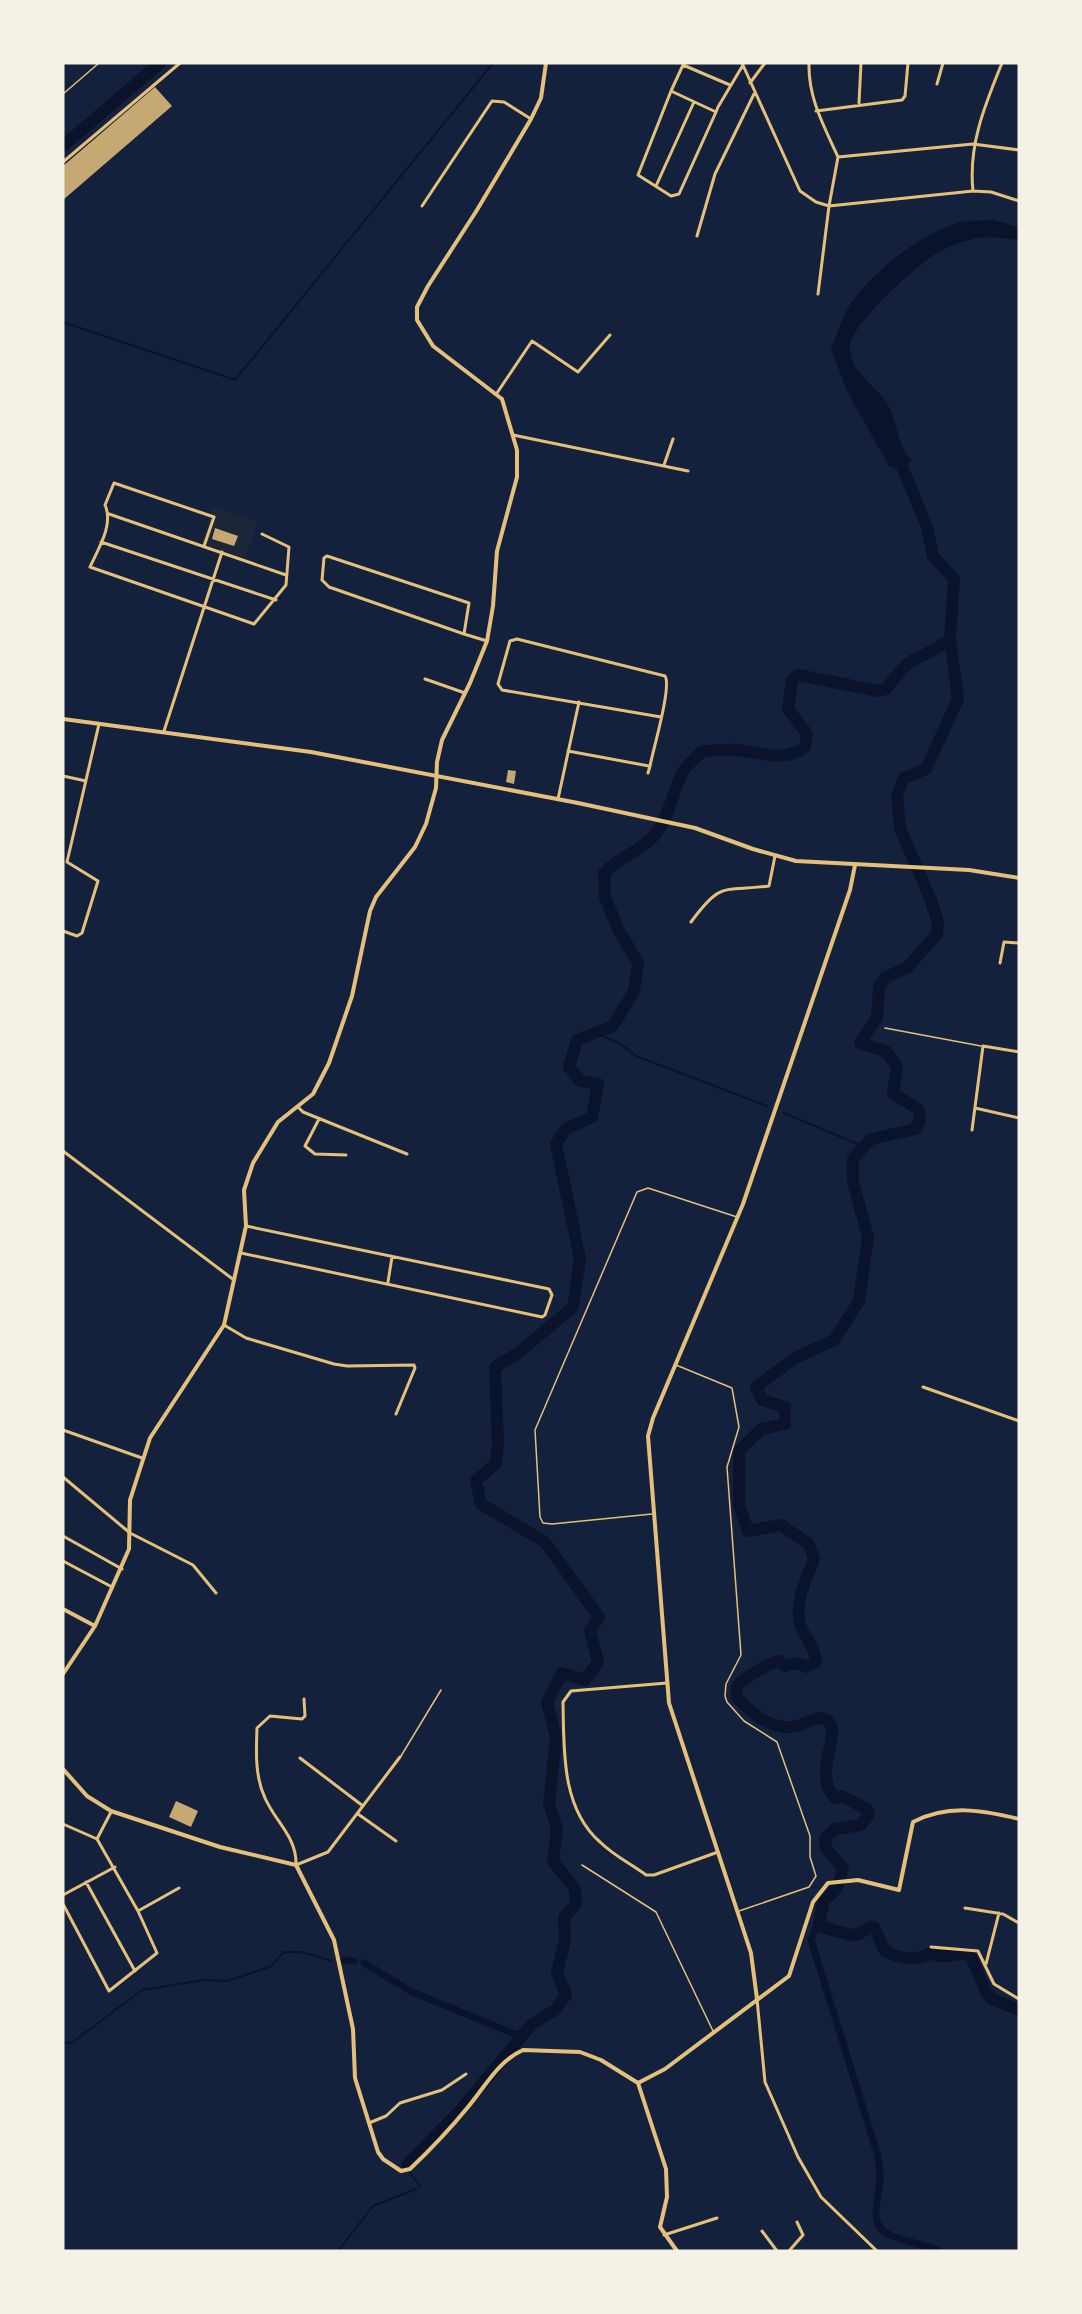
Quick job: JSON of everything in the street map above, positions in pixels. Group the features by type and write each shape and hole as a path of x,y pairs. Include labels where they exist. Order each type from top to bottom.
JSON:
{"street":[{"path":"63,162 180,63"},
{"path":"63,1674 95,1626 129,1550 130,1500 150,1437 224,1325 236,1281 246,1226 244,1190 256,1156 278,1122 313,1094 328,1063 352,996 370,911 376,897 415,848 433,801 442,740 487,641 493,606 497,552 517,477 518,463 513,435 504,403 497,393 433,345 417,320 417,307 531,119 541,98 546,63"},
{"path":"750,83 765,63"},
{"path":"809,63 808,84 816,111 838,157 829,206 818,294"},
{"path":"859,104 861,63"},
{"path":"816,111 859,104 897,102 905,96 908,63"},
{"path":"938,84 943,63"},
{"path":"973,191 970,169 974,144 1002,63"},
{"path":"742,64 800,191 807,198 829,206 973,191 991,192 1019,201"},
{"path":"730,85 683,65 637,173 671,196 679,194 716,112 742,64"},
{"path":"671,91 716,112"},
{"path":"697,236 715,174 754,94"},
{"path":"422,206 492,101 504,102 531,119"},
{"path":"656,186 694,102"},
{"path":"838,157 974,144 1019,150"},
{"path":"497,393 532,341 578,372 610,335"},
{"path":"513,435 688,471"},
{"path":"664,465 673,439"},
{"path":"204,546 214,517 114,483 105,505 109,514 101,542 90,567 254,624 276,600 286,585 287,575 288,545 262,534"},
{"path":"109,514 287,575"},
{"path":"101,542 276,600"},
{"path":"164,731 222,552"},
{"path":"464,634 469,603 327,556 324,558 322,580 329,587 464,634 487,641"},
{"path":"648,773 661,717 668,682 665,676 517,639 510,641 498,684 502,690 661,717"},
{"path":"425,679 465,693"},
{"path":"558,800 579,702"},
{"path":"63,719 310,752 558,800 673,823 796,861 969,870 1019,878"},
{"path":"63,931 77,936 82,933 98,881 67,861 99,723"},
{"path":"568,751 650,766"},
{"path":"63,776 86,781"},
{"path":"691,922 706,902 726,888 769,886 775,856"},
{"path":"855,865 850,890 737,1218 675,1365 648,1436 667,1683 674,1720 754,1964 765,2082 794,2148 821,2197 877,2251"},
{"path":"1000,963 1004,942 1019,943"},
{"path":"972,1130 983,1046 1019,1052"},
{"path":"298,1107 319,1119 407,1154"},
{"path":"975,1108 1019,1118"},
{"path":"319,1119 305,1146 315,1154 346,1155"},
{"path":"63,1151 236,1281"},
{"path":"241,1253 388,1282 542,1317 545,1315 552,1295 549,1289 246,1226"},
{"path":"388,1282 392,1257"},
{"path":"224,1325 246,1338 334,1364 347,1366 414,1365 416,1368 396,1414"},
{"path":"922,1387 1019,1421"},
{"path":"63,1430 142,1458"},
{"path":"63,1477 130,1533 193,1565 216,1593"},
{"path":"63,1536 122,1569"},
{"path":"63,1561 113,1588"},
{"path":"63,1609 95,1626"},
{"path":"667,1683 571,1691 566,1695 563,1702 567,1778 578,1812 592,1834 646,1875 654,1875 718,1852"},
{"path":"304,1699 302,1719 270,1716 257,1728 255,1761 264,1796 294,1843 296,1865 334,1940 353,2029 355,2078 378,2152 390,2165 401,2171 413,2166 468,2108 498,2068 523,2050 580,2052 602,2060 638,2083 666,2169 667,2197 660,2222 664,2235 677,2251"},
{"path":"63,1769 87,1796 111,1811 220,1847 296,1865 328,1852 400,1757"},
{"path":"300,1758 364,1806"},
{"path":"638,2083 665,2069 789,1976 817,1893 834,1880 858,1880 899,1890 910,1827 918,1819 962,1809 984,1810 1019,1819"},
{"path":"97,1839 111,1811"},
{"path":"358,1814 396,1841"},
{"path":"63,1824 97,1839 138,1911 157,1953 113,1989 106,1989 63,1904"},
{"path":"63,1895 115,1868"},
{"path":"86,1882 135,1971"},
{"path":"138,1911 179,1888"},
{"path":"965,1908 999,1913 1019,1923"},
{"path":"985,1966 999,1913"},
{"path":"931,1947 978,1950 994,1984 1019,1999"},
{"path":"369,2122 386,2116 404,2102 442,2090 466,2074"},
{"path":"664,2235 717,2218"},
{"path":"789,2251 803,2235 797,2222"},
{"path":"762,2231 777,2251"}],"lane":[{"path":"63,94 99,63"},
{"path":"885,1028 983,1046"},
{"path":"653,1514 552,1524 543,1522 540,1517 535,1430 637,1192 648,1188 737,1218"},
{"path":"675,1365 732,1388 739,1427 727,1467 741,1655 726,1684 725,1696 727,1702 744,1721 777,1742 810,1836 810,1852 816,1876 809,1887 737,1912"},
{"path":"400,1757 441,1690"},
{"path":"582,1865 656,1912 714,2032"}],"shaded area":[{"path":"993,220 1019,227 1019,240 978,238 958,243 939,252 887,295 861,324 853,337 850,347 854,364 889,407 903,448 912,461 897,469 889,466 847,391 831,349 842,320 851,303 872,278 915,244 931,234 961,222"},
{"path":"213,507 257,522 245,558 201,543"}],"building":[{"path":"155,87 172,106 63,200 63,166"},
{"path":"215,528 238,536 234,546 212,539"},
{"path":"508,770 516,771 514,784 506,782"},
{"path":"176,1801 198,1811 191,1827 169,1817"}],"waterway":[{"path":"63,146 160,63"},
{"path":"63,322 235,380 493,63"},
{"path":"896,452 927,527 933,556 954,579 950,639 958,699 926,769 904,778 897,796 900,828 930,898 938,922 937,934 907,968 886,977 879,987 877,1017 860,1043 887,1052 897,1067 893,1093 919,1110 920,1119 916,1129 871,1139 853,1159 853,1182 868,1237 859,1301 834,1340 795,1358 756,1387 762,1400 785,1407 785,1424 761,1429 739,1451 739,1505 748,1531 781,1525 809,1544 814,1560 801,1593 799,1619 814,1651 816,1661 807,1667 796,1663 785,1666 779,1661 770,1664 739,1684 737,1697 756,1715 771,1724 788,1727 820,1718 827,1720 831,1725 832,1733 826,1765 828,1788 835,1798 842,1796 867,1809 869,1814 861,1825 835,1829 825,1838 826,1848 843,1869 835,1890 824,1899 819,1924 821,1927 851,1935 874,1927 885,1951 896,1956 913,1958 930,1953 941,1956 970,1954 986,1992 992,1999 1019,2010"},
{"path":"407,2165 458,2113 531,2025 555,2010 566,1995 557,1973 565,1940 564,1918 576,1904 575,1889 553,1861 557,1829 549,1804 556,1737 547,1702 562,1673 585,1680 598,1662 590,1631 599,1617 545,1542 481,1504 476,1481 496,1463 498,1444 495,1367 517,1354 573,1307 580,1259 556,1144 566,1129 592,1117 598,1084 580,1081 569,1067 577,1040 613,1026 634,991 638,963 617,927 605,897 604,873 655,835 664,820 683,772 702,751 732,750 780,756 797,752 805,747 807,734 788,709 792,680 798,675 878,691 886,689 908,664 950,639"},
{"path":"596,1033 619,1043 636,1056 767,1106"},
{"path":"784,1113 862,1146"},
{"path":"820,1917 811,1940 878,2156 880,2180 876,2218 883,2231 890,2235 939,2251"},
{"path":"63,2044 73,2042 142,1990 204,1980 227,1981 272,1966 283,1952 301,1952 332,1961"},
{"path":"344,1960 354,1961"},
{"path":"364,1963 412,1992 522,2037"},
{"path":"410,2173 420,2186"},
{"path":"338,2251 373,2206 416,2189"}]}
